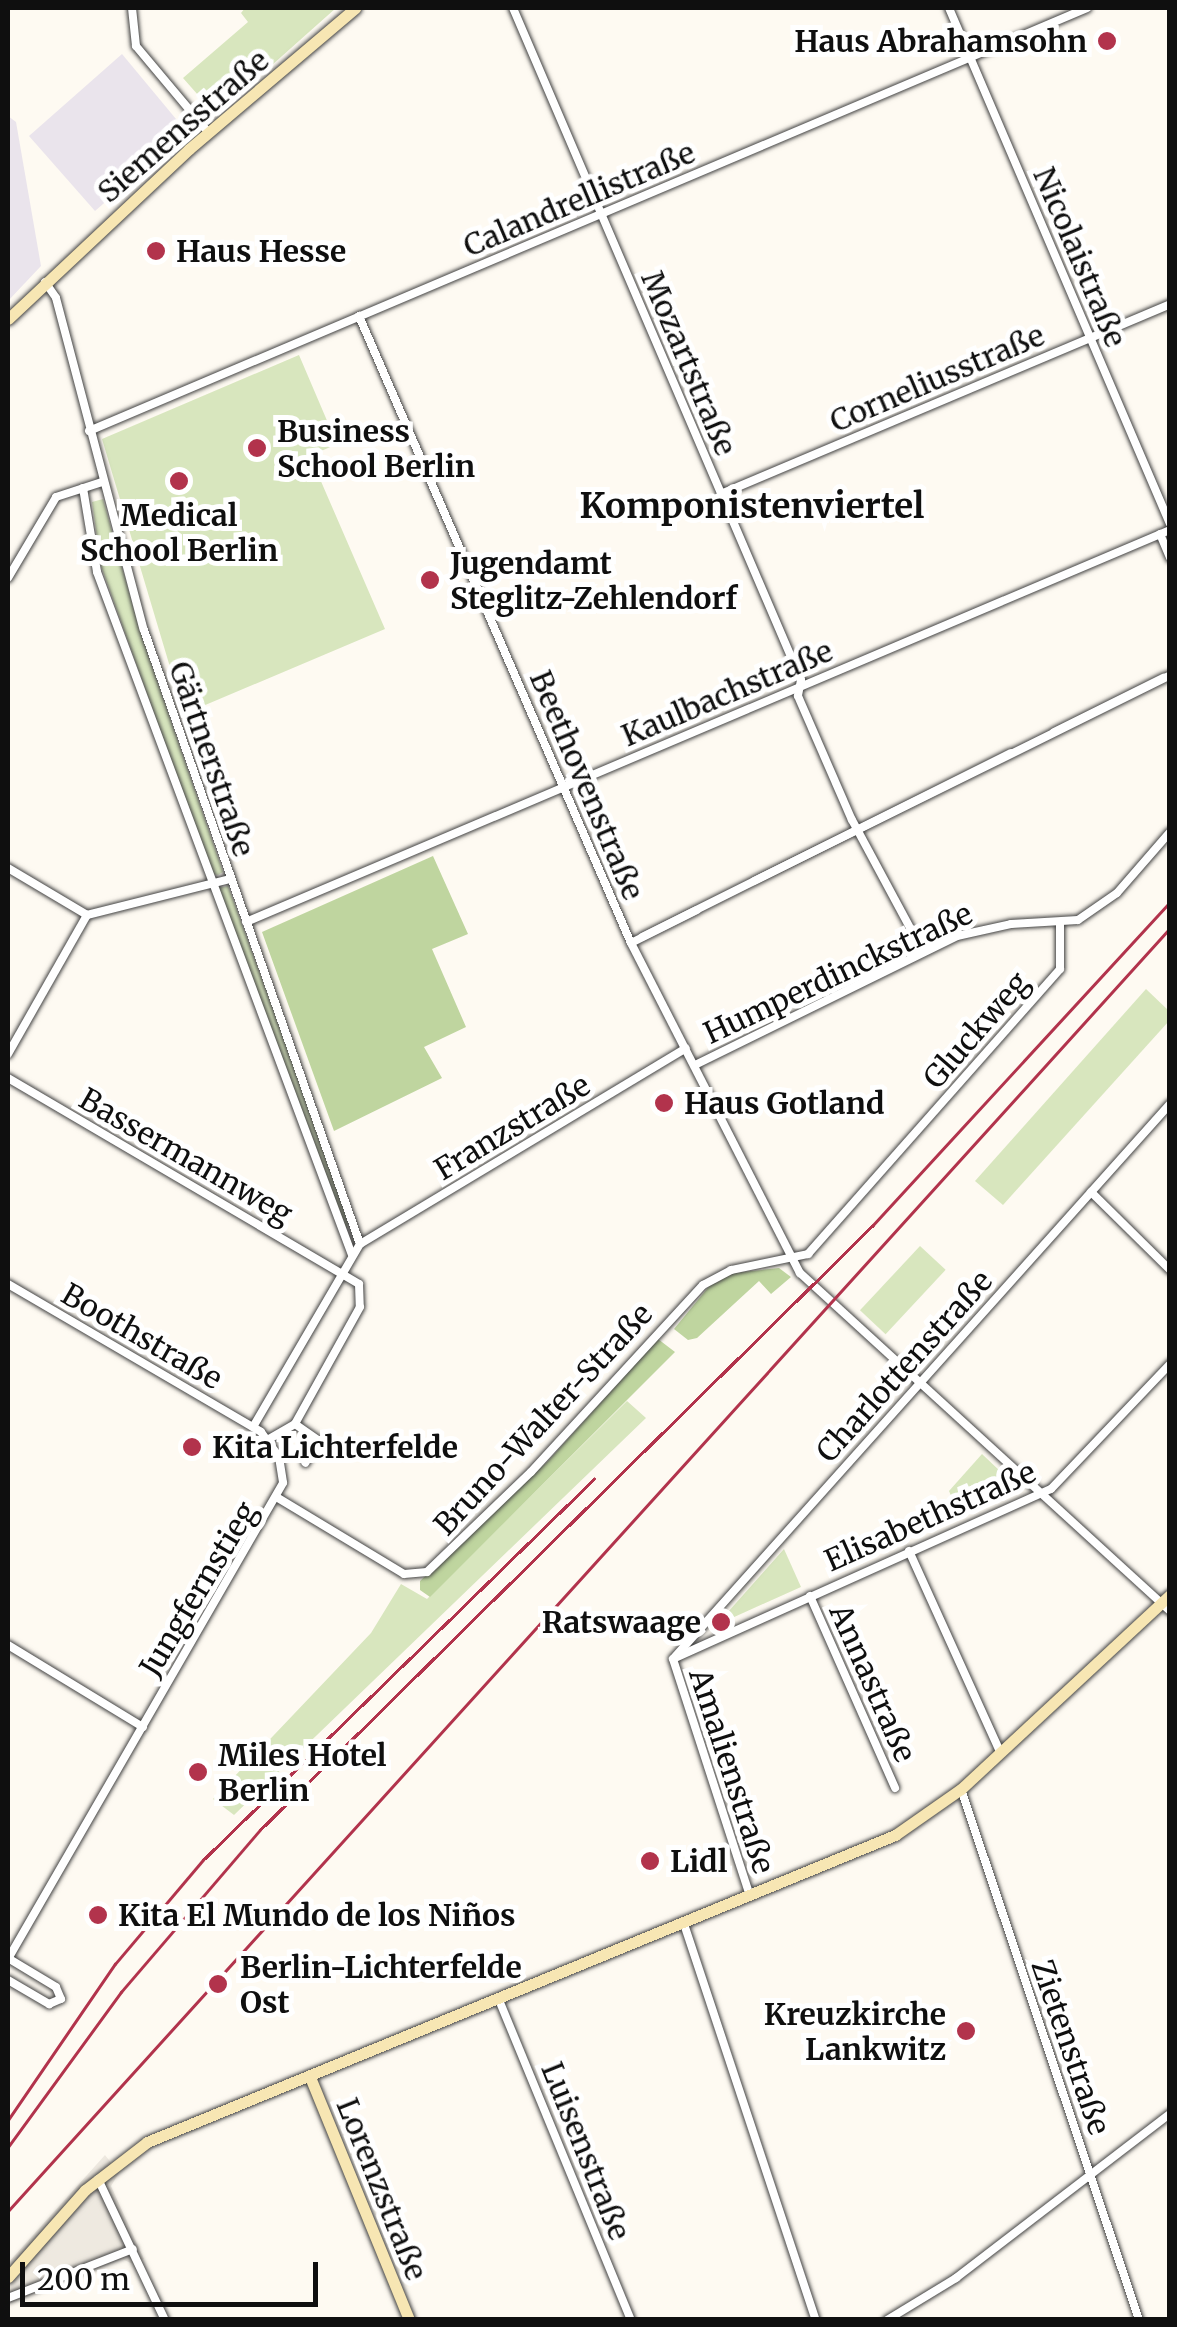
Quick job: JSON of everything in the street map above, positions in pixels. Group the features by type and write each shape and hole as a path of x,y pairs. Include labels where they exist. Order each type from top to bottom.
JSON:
{"main road":[{"name":"Siemensstraße","path":"8,319 209,132 355,8"},
{"path":"8,2277 98,2178 147,2142 895,1836 961,1789 1167,1603"},
{"name":"Lorenzstraße","path":"310,2077 409,2320"}],"street":[{"path":"132,8 136,46 209,132"},
{"name":"Mozartstraße","path":"513,8 721,494 800,686 798,696 858,830 922,952"},
{"name":"Nicolaistraße","path":"949,8 1170,527"},
{"name":"Calandrellistraße","path":"89,431 1087,8"},
{"name":"Gärtnerstraße","path":"45,282 56,298 102,482 149,644 360,1244"},
{"name":"Corneliusstraße","path":"721,494 1170,304"},
{"name":"Beethovenstraße","path":"359,316 631,943 794,1262"},
{"path":"8,578 56,497 102,482"},
{"name":"Gärtnerstraße","path":"83,488 96,536 97,572 352,1255"},
{"name":"Kaulbachstraße","path":"246,922 1170,527"},
{"path":"1160,534 1170,558"},
{"path":"631,943 1166,676"},
{"path":"1060,924 1105,904 1170,832"},
{"path":"8,868 87,915 230,880"},
{"path":"8,1054 87,915"},
{"name":"Humperdinckstraße","path":"695,1064 922,952 985,928 1060,924"},
{"name":"Gluckweg","path":"794,1262 808,1254 1064,958 1060,924"},
{"name":"Franzstraße","path":"360,1244 686,1048"},
{"name":"Bassermannweg","path":"8,1078 342,1273"},
{"name":"Charlottenstraße","path":"672,1658 1170,1104"},
{"path":"1091,1192 1170,1270"},
{"path":"342,1273 359,1284 360,1307 294,1424 269,1439 253,1427 352,1255 360,1244"},
{"path":"794,1262 1041,1493 1167,1603"},
{"name":"Bruno-Walter-Straße","path":"278,1498 404,1574 427,1572 531,1472 703,1285 731,1270 794,1262"},
{"name":"Boothstraße","path":"8,1284 253,1427"},
{"name":"Elisabethstraße","path":"672,1658 1041,1493 1170,1364"},
{"path":"294,1424 318,1440 304,1463"},
{"name":"Jungfernstieg","path":"8,1980 49,2004 62,1999 56,1987 8,1958 278,1498 282,1468 269,1439"},
{"path":"909,1551 1000,1752"},
{"name":"Annastraße","path":"810,1596 895,1788"},
{"path":"8,1646 143,1727"},
{"name":"Amalienstraße","path":"672,1658 750,1897"},
{"name":"Zietenstraße","path":"961,1789 1139,2320"},
{"path":"684,1924 816,2320"},
{"name":"Luisenstraße","path":"499,2000 630,2320"},
{"path":"887,2320 945,2286 1170,2114"},
{"path":"98,2178 165,2320"},
{"path":"8,2298 133,2249"}],"shaded area":[{"path":"122,54 181,125 181,136 95,211 29,136"},
{"path":"8,116 16,122 41,266 8,301"},
{"path":"105,2155 119,2173 111,2186 144,2259 133,2264 122,2259 8,2304 8,2263"}],"green space":[{"path":"245,8 336,8 253,82 206,104 183,78 248,22 241,13"},
{"path":"299,355 337,444 310,456 385,629 184,714 102,439"},
{"path":"103,499 139,628 223,872 218,875 212,874 101,566 92,502"},
{"path":"433,856 468,934 432,949 466,1027 424,1047 442,1078 334,1131 262,932"},
{"path":"228,886 349,1218 346,1233 218,888"},
{"path":"1146,989 1169,1011 1169,1021 1003,1205 975,1181"},
{"path":"920,1246 946,1270 886,1334 860,1310"},
{"path":"779,1268 791,1277 771,1294 759,1281 697,1338 688,1340 674,1329 711,1284 733,1273"},
{"path":"658,1339 675,1352 430,1597 420,1590 420,1581 548,1461"},
{"path":"627,1401 646,1418 234,1815 213,1799 371,1633 401,1584 427,1599"},
{"path":"982,1454 1020,1490 960,1517 949,1491"},
{"path":"784,1549 801,1587 732,1618 728,1612"}],"tram line":[{"path":"8,2147 121,1992 260,1830 872,1226 1170,902"},
{"path":"8,2120 115,1964 203,1860 594,1479"}],"railway":[{"path":"8,2211 1170,928"}],"place":[{"name":"Haus Abrahamsohn","path":"1107,41"},
{"name":"Haus Hesse","path":"156,251"},
{"name":"Business School Berlin","path":"257,448"},
{"name":"Medical School Berlin","path":"179,481"},
{"name":"Jugendamt Steglitz-Zehlendorf","path":"430,580"},
{"name":"Haus Gotland","path":"664,1103"},
{"name":"Kita Lichterfelde","path":"192,1447"},
{"name":"Ratswaage","path":"721,1622"},
{"name":"Miles Hotel Berlin","path":"198,1772"},
{"name":"Lidl","path":"650,1861"},
{"name":"Kita El Mundo de los Niños","path":"98,1915"},
{"name":"Berlin-Lichterfelde Ost","path":"218,1984"},
{"name":"Kreuzkirche Lankwitz","path":"966,2031"}],"district":[{"name":"Komponistenviertel","path":"752,506"}]}
